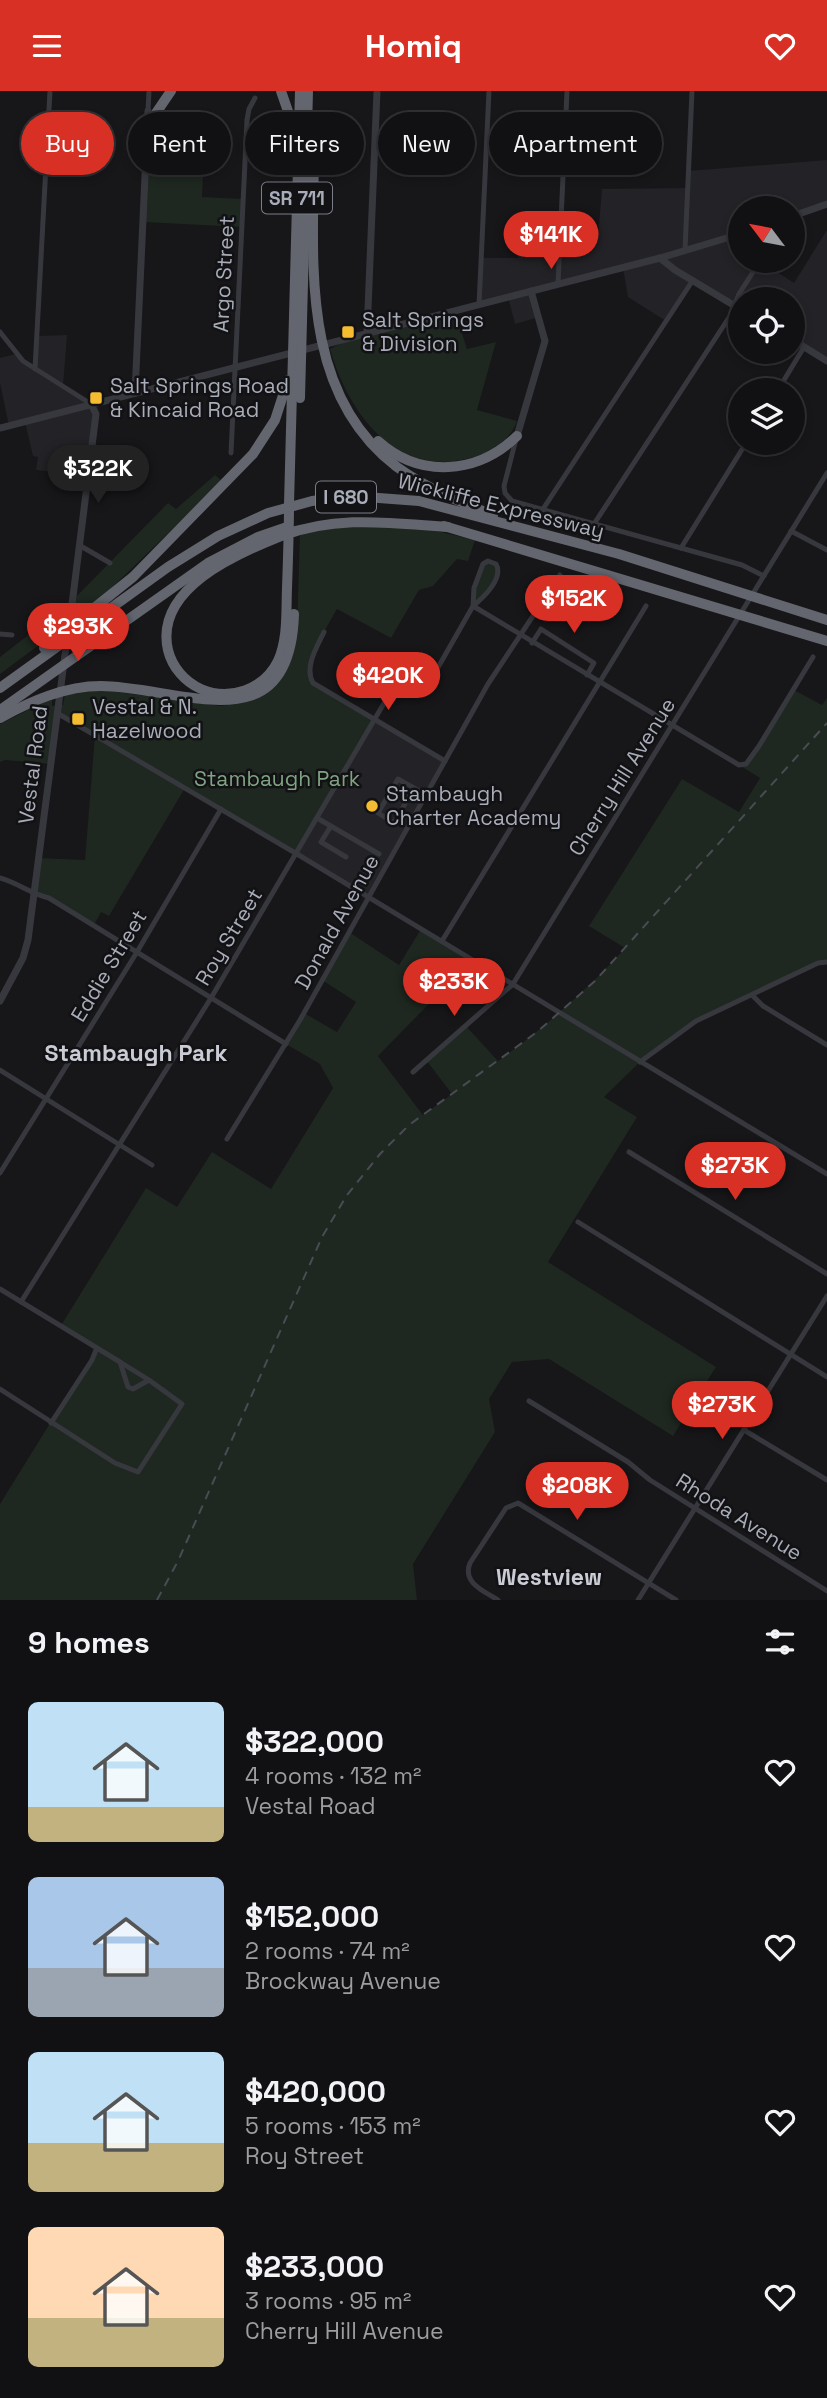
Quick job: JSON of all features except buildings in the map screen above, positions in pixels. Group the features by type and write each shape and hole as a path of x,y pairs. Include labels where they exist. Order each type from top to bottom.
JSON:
{"highway":[{"path":"148,111 162,91"},
{"path":"157,112 171,91"},
{"path":"281,91 288,112"},
{"name":"SR 711","path":"300,91 300,112"},
{"path":"0,718 50,695 85,687 120,687 224,701 243,699 256,693 279,674 290,649 293,629 294,374 308,91"},
{"path":"314,91 314,268 318,323 329,366 348,403 367,430 387,448 408,460 440,467 471,464 496,453 517,436"},
{"name":"SR 711","path":"296,320 294,305 298,175"},
{"path":"329,366 329,374 353,422 374,447 404,471 429,487 475,508 570,537 589,546"},
{"path":"0,687 46,646 133,577 242,467 275,420 294,374"},
{"name":"Wickliffe Expressway","path":"0,687 206,543 251,520 312,501 367,496 419,501 589,546 827,620"},
{"name":"Wickliffe Expressway","path":"0,709 178,582 221,555 258,537 301,523 350,516 403,517 448,527 827,641"},
{"path":"292,557 284,643 278,661 269,674 252,688 230,694 205,690 186,679 170,655 166,641 168,622 173,608 186,591 223,564 285,534 327,524 373,521 448,527"}],"street":[{"path":"35,369 50,91"},
{"path":"148,111 149,91"},
{"path":"367,333 377,91"},
{"path":"479,305 489,91"},
{"path":"558,284 567,91"},
{"path":"685,250 692,91"},
{"name":"Argo Street","path":"231,453 247,120 255,98"},
{"path":"135,393 146,175"},
{"path":"805,212 827,204"},
{"path":"0,428 660,258 728,237"},
{"path":"660,258 728,301"},
{"path":"542,509 693,280"},
{"path":"531,291 545,341 506,479 504,490 508,498 742,565 764,576"},
{"path":"594,524 728,321"},
{"path":"0,332 16,354 91,404"},
{"path":"805,348 827,361"},
{"name":"Vestal Road","path":"0,1001 25,954 34,895 96,414 91,404"},
{"path":"681,548 739,455"},
{"name":"Cherry Hill Avenue","path":"413,1072 513,985 827,473"},
{"path":"791,531 827,550"},
{"path":"79,545 110,563"},
{"name":"Roy Street","path":"21,1302 211,998 374,719 394,688 430,678 473,606 499,575 498,566 493,562 485,562 481,566 473,606"},
{"name":"Donald Avenue","path":"227,1139 286,1044 488,684 560,575"},
{"path":"473,606 739,765 744,765 750,759 813,657"},
{"path":"442,941 646,606"},
{"path":"532,643 541,629 594,663 587,675"},
{"path":"324,632 310,663 311,680 444,761"},
{"path":"0,634 12,635"},
{"path":"57,710 827,1174"},
{"path":"414,788 394,823 377,813 398,779 414,788 426,795"},
{"name":"Eddie Street","path":"0,1173 137,952 221,809"},
{"path":"317,818 379,854"},
{"path":"331,826 321,842 346,857"},
{"path":"0,878 34,895 49,898 286,1044"},
{"path":"640,1062 696,1021 818,963 827,962"},
{"path":"753,996 763,1006 827,1045"},
{"path":"0,1070 152,1165"},
{"path":"628,1152 827,1273"},
{"path":"578,1223 827,1377"},
{"path":"0,1289 149,1380 182,1404 138,1472 124,1468 0,1389"},
{"path":"638,1600 827,1296"},
{"path":"51,1423 96,1350"},
{"path":"120,1363 128,1387 133,1389 149,1380"},
{"name":"Rhoda Avenue","path":"529,1401 628,1462 650,1481 827,1591"},
{"path":"744,1430 827,1480"},
{"path":"498,1600 473,1584 467,1574 470,1563 488,1534 506,1508 513,1503 522,1504 676,1600"}],"shaded area":[{"path":"827,160 827,204 805,212 805,196 728,196 728,273 779,273 794,283 800,273 805,273 805,265 827,230 827,361 805,347 805,287 728,287 728,302 693,280 666,321 628,297 623,268 531,291 539,317 515,324 508,297 479,305 481,258 518,258 519,247 560,248 561,237 598,238 602,189 686,188 688,171"},
{"path":"67,335 63,386 95,409 88,475 36,470 38,457 33,456 25,422 9,426 0,383 0,358 16,354 35,368 38,336"},
{"name":"Stambaugh Charter Academy","path":"374,719 445,761 368,897 297,854"}],"green space":[{"path":"146,175 203,175 202,197 243,199 242,227 143,222"},
{"path":"455,311 467,349 496,342 477,410 517,421 505,439 481,455 447,462 422,459 400,451 381,437 364,419 350,397 330,349 351,338"},
{"path":"215,475 222,481 97,602 0,674 0,657 72,601 168,503 176,509"},
{"path":"336,526 424,528 475,540 468,561 457,559 433,586 419,590 391,638 337,609 315,652 311,680 374,719 297,854 185,788 109,916 101,912 94,925 49,898 34,895 39,858 85,860 95,735 57,714 51,764 5,760 0,762 0,724 52,698 52,706 63,705 65,694 85,690 221,706 249,701 279,680 293,655 297,628 300,534"},
{"path":"493,562 499,575 473,606 481,566"},
{"path":"794,690 822,705 827,698 827,962 696,1021 640,1062 604,1097 637,1117 548,1262 716,1367 673,1436 549,1359 512,1362 489,1399 495,1432 413,1564 417,1600 0,1600 0,1504 96,1349 60,1327 146,1188 177,1207 212,1152 271,1189 333,1088 320,1064 286,1044 304,1013 337,1032 356,1002 322,980 349,932 399,965 421,929 472,960 378,1056 423,1115 452,1094 426,1060 466,1026 498,1061 565,1008 625,948 589,926 682,779 739,812 760,778 739,765 744,765"}],"railway":[{"path":"157,1600 178,1561 322,1237 347,1195 380,1154 409,1125 537,1032 595,981 827,723"}],"place":[{"name":"Salt Springs & Division","path":"348,332"},
{"name":"Salt Springs Road & Kincaid Road","path":"96,398"},
{"name":"Vestal & N. Hazelwood","path":"78,719"},
{"name":"Stambaugh Charter Academy","path":"372,806"}],"district":[{"name":"Stambaugh Park","path":"136,1053"},
{"name":"Westview","path":"549,1577"}]}
